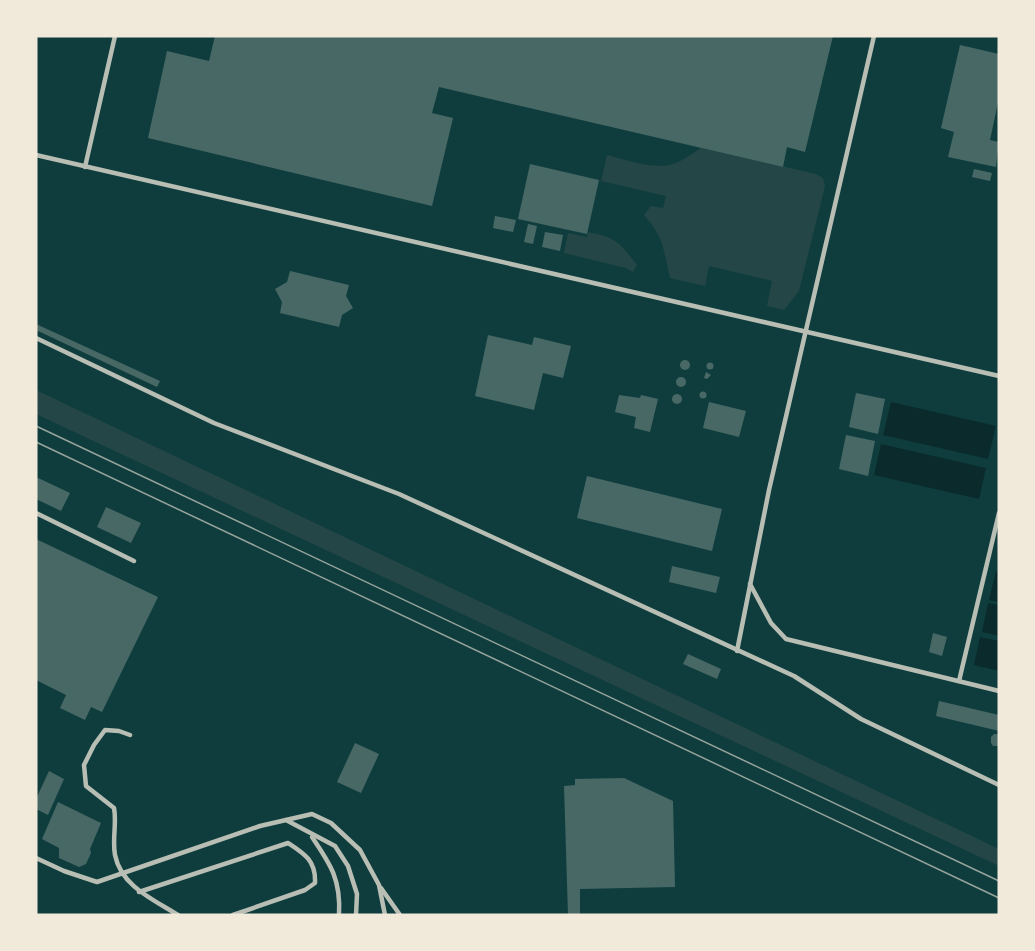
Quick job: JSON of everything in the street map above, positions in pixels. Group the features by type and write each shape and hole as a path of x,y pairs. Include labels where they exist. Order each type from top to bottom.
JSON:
{"lane":[{"path":"85,167 115,36"},
{"path":"737,651 806,332 874,36"},
{"path":"36,155 999,376"},
{"path":"36,338 214,423 399,494 794,676 861,719 999,785"},
{"path":"36,513 134,561"},
{"path":"959,681 999,513"},
{"path":"750,584 771,623 786,639 999,691"},
{"path":"129,735 119,731 105,730 84,765 86,786 114,808 115,856 122,873 139,892 178,915"},
{"path":"36,858 64,871 97,882 260,826 312,814 331,823 360,850 379,885 400,915"},
{"path":"286,820 334,846 348,866 357,894 356,915"},
{"path":"311,835 333,867 340,897 339,915"},
{"path":"139,892 288,843 306,855 315,871 315,883 305,890 233,915"},
{"path":"379,885 385,915"}],"shaded area":[{"path":"701,148 816,174 823,178 825,186 799,291 784,310 767,306 772,281 709,266 705,286 670,278 660,238 644,215 651,206 663,208 666,196 601,181 607,155 660,166 676,163"},
{"path":"588,232 617,242 637,265 633,272 626,268 564,253 568,233 587,237"},
{"path":"36,390 999,849 999,866 36,414"},
{"path":"891,402 996,426 988,459 883,435"},
{"path":"881,444 986,468 979,499 874,475"},
{"path":"996,571 999,572 999,602 989,600"},
{"path":"988,603 999,605 999,636 982,632"},
{"path":"980,637 999,641 999,671 974,665"}],"building":[{"path":"215,36 833,36 805,152 787,147 783,167 439,87 432,113 453,118 432,206 148,138 167,51 209,61"},
{"path":"960,45 999,54 999,98 990,140 999,142 996,167 948,157 954,132 941,128"},
{"path":"530,164 599,180 587,234 518,219"},
{"path":"974,169 992,173 990,181 972,177"},
{"path":"495,216 516,220 513,232 493,228"},
{"path":"528,224 537,226 533,244 524,242"},
{"path":"545,232 563,235 560,251 542,247"},
{"path":"290,271 349,285 346,296 353,308 342,315 339,327 280,313 282,302 275,289 287,282"},
{"path":"36,324 160,381 157,387 36,330"},
{"path":"488,335 532,345 534,337 571,346 563,378 543,373 534,410 475,396"},
{"path":"685,360 689,361 689,369 685,370 681,369 680,365 681,361"},
{"path":"710,363 713,366 710,369 707,366"},
{"path":"706,372 711,375 707,379 704,378"},
{"path":"681,377 685,378 685,386 681,387 677,386 676,382 677,378"},
{"path":"703,392 706,395 703,398 700,395"},
{"path":"856,393 885,399 878,434 849,427"},
{"path":"677,394 682,399 677,404 672,399"},
{"path":"619,395 640,398 641,395 658,399 650,432 634,428 636,417 615,412"},
{"path":"709,402 746,411 739,437 703,428"},
{"path":"846,435 875,441 868,476 839,469"},
{"path":"587,476 722,509 712,551 577,518"},
{"path":"36,477 70,493 61,511 36,499"},
{"path":"106,507 141,523 131,543 97,527"},
{"path":"36,539 158,597 102,712 91,707 85,720 60,708 66,695 36,680"},
{"path":"672,566 720,577 716,593 669,582"},
{"path":"933,633 947,637 942,656 929,652"},
{"path":"688,654 721,669 717,679 683,664"},
{"path":"939,701 999,715 999,731 936,716"},
{"path":"999,734 998,746 993,746 991,743 991,737"},
{"path":"355,743 379,754 361,793 337,782"},
{"path":"49,771 64,779 48,815 36,809 36,799"},
{"path":"624,778 673,801 675,887 580,889 580,915 568,915 564,786 575,785 575,779"},
{"path":"58,802 101,823 86,864 79,867 59,858 59,848 42,839"}],"tram line":[{"path":"36,426 999,881"},
{"path":"36,442 999,898"}]}
